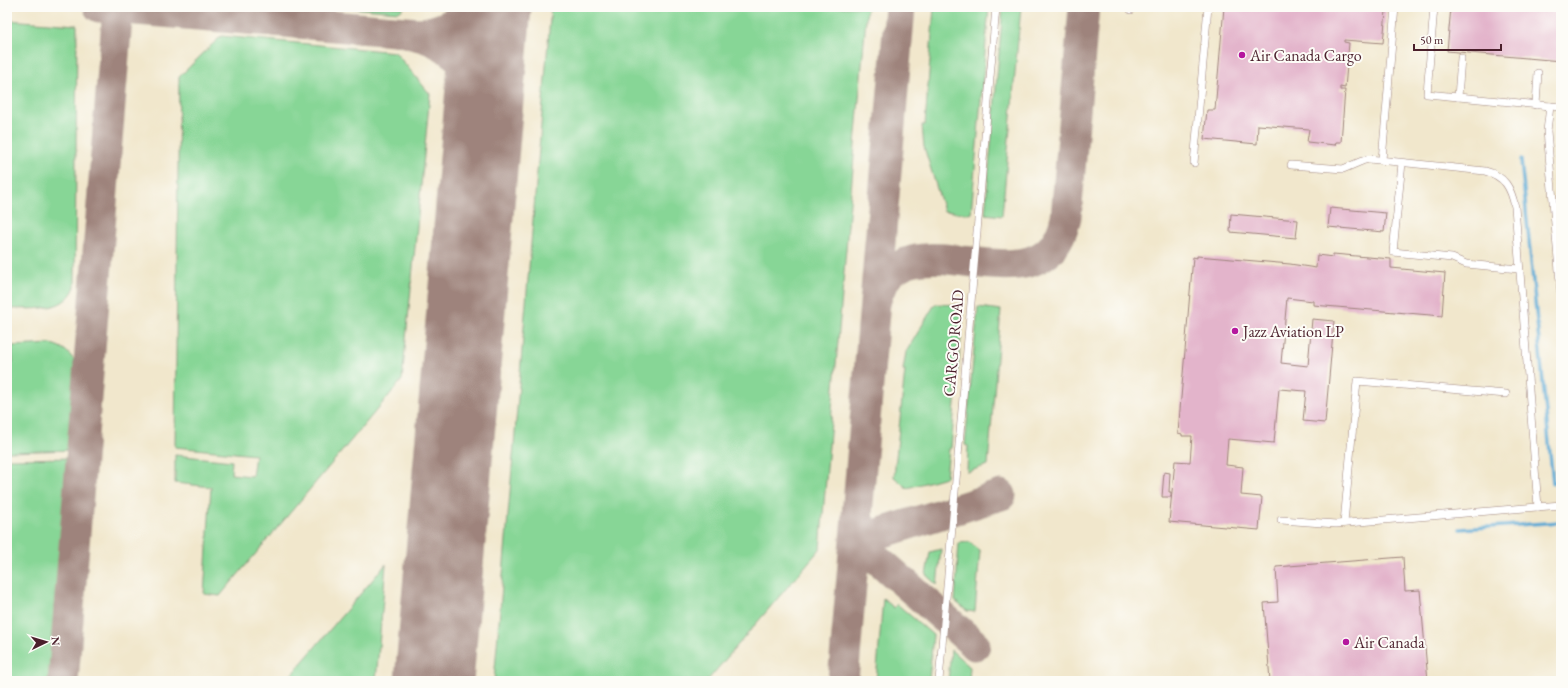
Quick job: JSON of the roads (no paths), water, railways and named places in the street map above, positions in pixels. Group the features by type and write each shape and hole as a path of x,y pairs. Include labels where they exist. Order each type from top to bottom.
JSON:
{"lane":[{"name":"CARGO ROAD","path":"939,681 996,7"},
{"path":"1194,163 1208,7"},
{"path":"1382,160 1395,7"},
{"path":"1434,7 1427,94 1561,107"},
{"path":"1458,97 1461,58"},
{"path":"1536,104 1538,73"},
{"path":"1550,106 1547,131 1561,294"},
{"path":"1291,166 1343,169 1365,159 1382,160 1492,172 1503,179 1510,189 1515,207 1538,507"},
{"path":"1402,163 1393,252 1452,258 1466,264 1519,269"},
{"path":"1344,523 1356,381 1506,394"},
{"path":"1281,520 1327,524 1561,505"}],"waterway":[{"path":"1521,160 1553,483"},
{"path":"1460,529 1561,522"}],"place":[{"name":"Air Canada Cargo","path":"1242,55"},
{"name":"Jazz Aviation LP","path":"1235,331"},
{"name":"Air Canada","path":"1346,642"}]}
